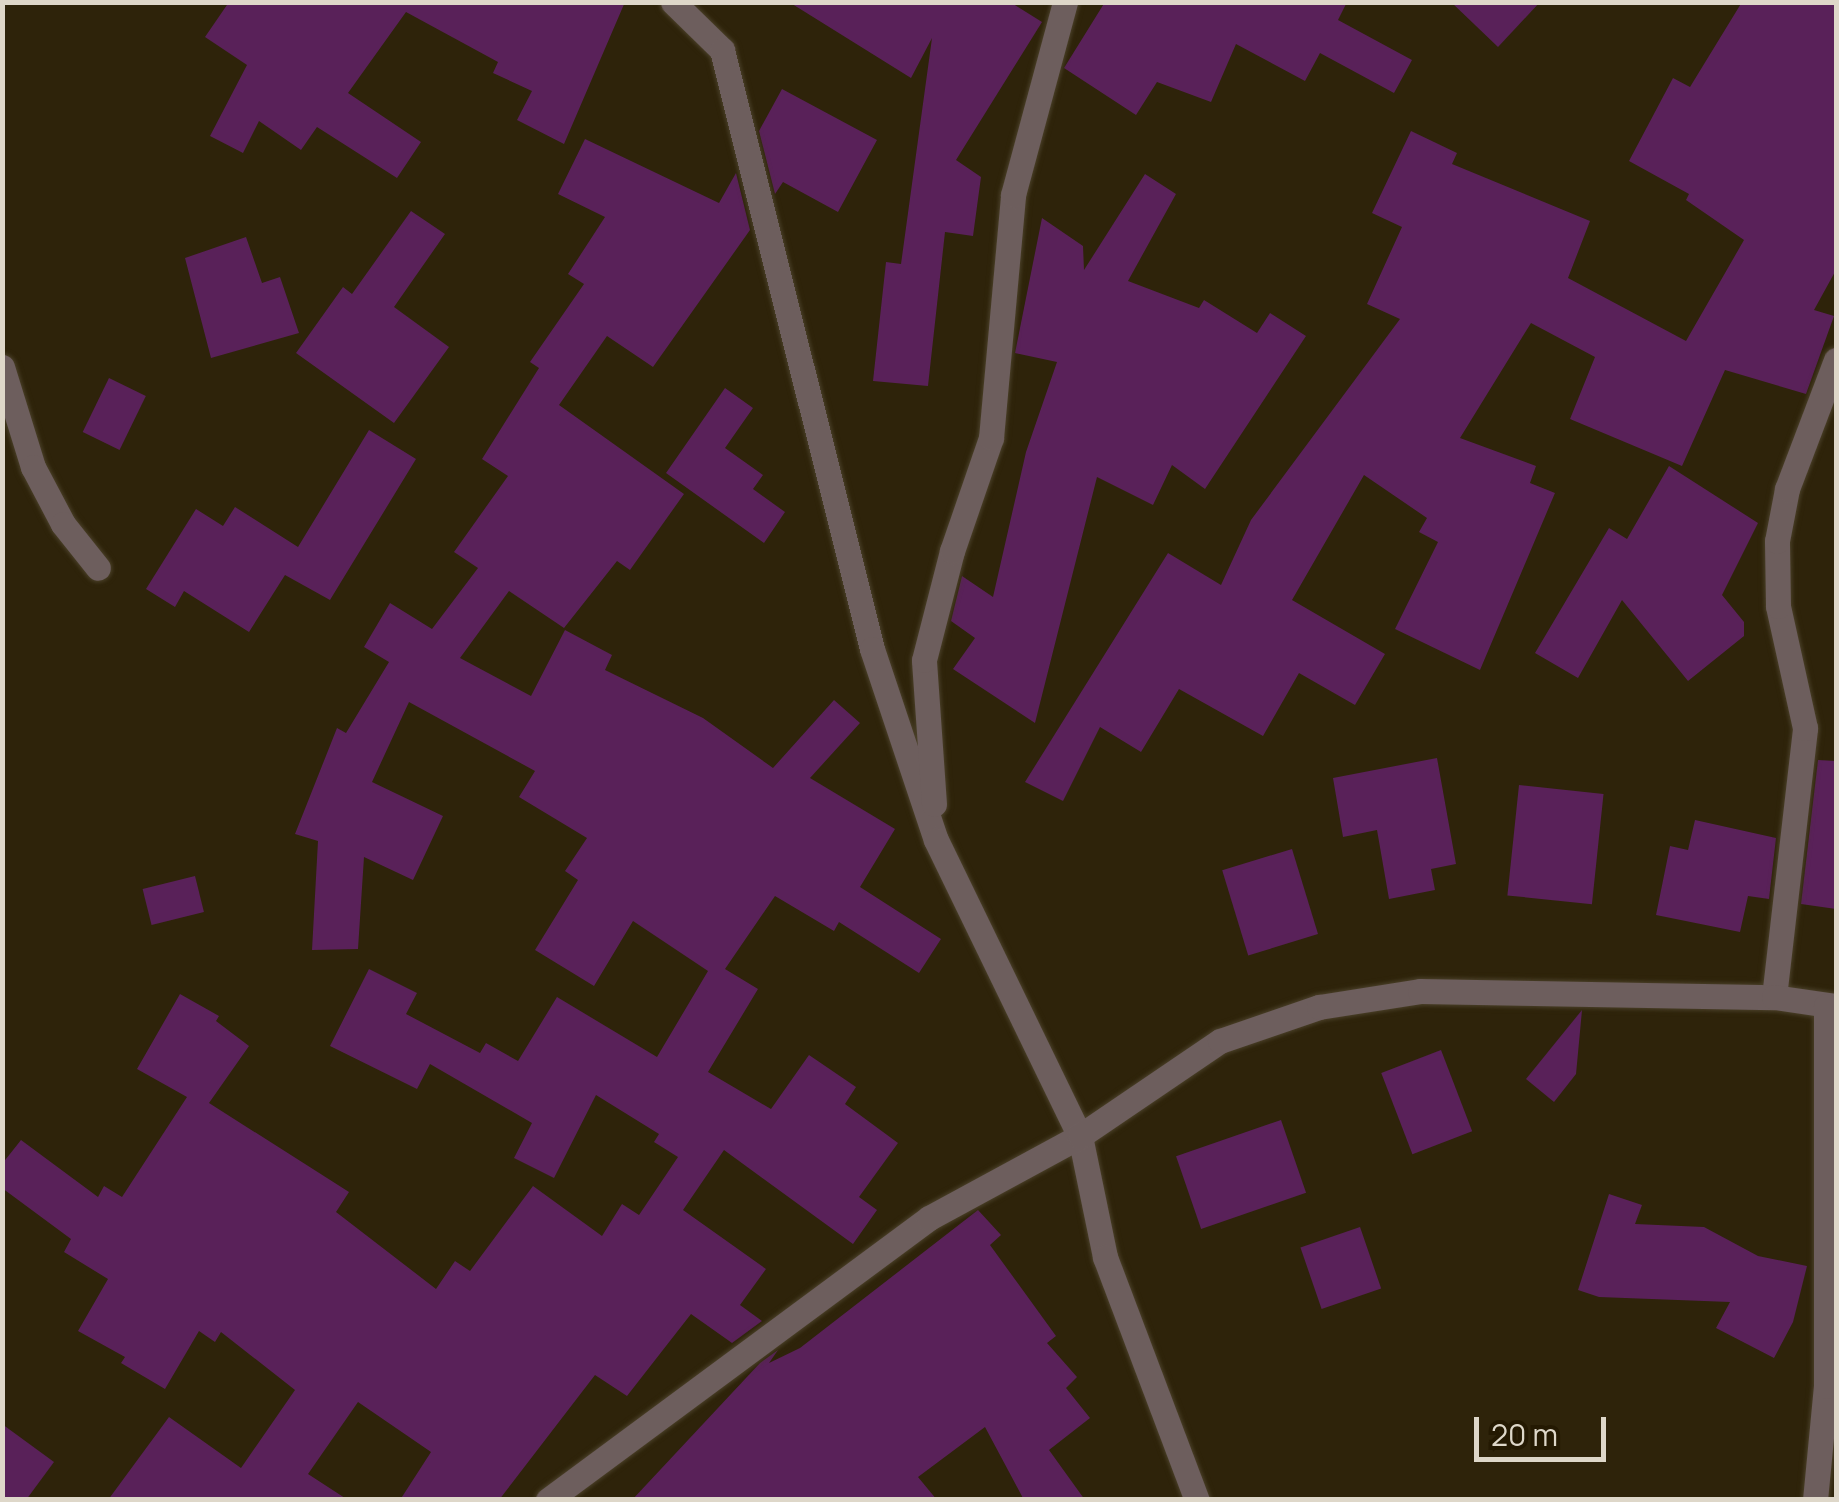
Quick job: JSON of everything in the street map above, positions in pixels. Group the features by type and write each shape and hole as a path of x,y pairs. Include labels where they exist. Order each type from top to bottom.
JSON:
{"street":[{"path":"673,2 722,50 872,649 936,840 1080,1136 1105,1257 1196,1500"},
{"path":"936,840 924,660 952,551 991,438 1013,195 1065,2"},
{"path":"1774,997 1805,728 1778,606 1778,541 1787,489 1836,360"},
{"path":"2,367 33,467 64,524 98,568"},
{"path":"548,1500 929,1218 1080,1136 1220,1041 1319,1007 1420,990 1774,997 1831,1006 1826,1386 1816,1500"}],"building":[{"path":"229,2 625,2 564,144 517,120 532,91 493,73 498,62 406,12 348,93 421,142 397,178 317,127 301,150 259,121 243,153 210,136 247,65 205,37"},
{"path":"789,2 1010,2 1042,22 956,160 981,177 973,236 945,232 928,386 873,381 886,262 901,264 932,38 911,78"},
{"path":"1105,2 1347,2 1338,20 1412,60 1394,93 1320,53 1305,81 1236,44 1211,102 1157,82 1136,115 1064,68"},
{"path":"1451,2 1540,2 1498,47"},
{"path":"1742,2 1836,2 1836,270 1814,310 1834,316 1806,394 1725,370 1682,466 1570,419 1595,357 1531,323 1460,438 1536,466 1530,483 1555,493 1480,670 1395,629 1438,542 1419,532 1427,518 1364,475 1292,600 1385,654 1355,705 1299,673 1263,736 1179,689 1141,752 1100,727 1063,801 1025,782 1168,553 1221,585 1251,520 1400,319 1367,304 1402,227 1372,213 1411,131 1457,153 1452,164 1590,221 1568,278 1686,341 1744,240 1686,200 1689,194 1629,161 1673,78 1690,87"},
{"path":"782,89 877,140 838,212 783,182 775,194 759,131"},
{"path":"585,139 719,203 736,173 750,230 653,367 607,336 559,405 684,494 630,570 617,561 564,628 509,591 460,658 531,696 565,630 612,655 605,670 703,718 773,768 834,700 860,723 810,778 895,829 860,887 941,939 919,973 839,922 834,931 775,896 725,969 758,989 708,1072 771,1109 809,1055 856,1087 845,1104 898,1143 859,1197 877,1210 853,1244 724,1150 683,1210 766,1269 740,1305 762,1321 732,1343 691,1314 627,1396 595,1375 499,1500 400,1500 431,1452 358,1402 308,1474 348,1500 108,1500 169,1417 241,1468 295,1390 221,1332 215,1342 199,1331 165,1389 121,1363 125,1357 78,1331 108,1279 64,1252 71,1239 2,1188 2,1164 21,1140 98,1197 104,1186 122,1197 187,1097 137,1069 180,994 219,1016 216,1021 249,1046 209,1103 349,1192 336,1212 436,1289 455,1261 470,1271 533,1186 602,1236 622,1204 639,1215 678,1157 654,1142 659,1134 596,1095 554,1178 514,1158 532,1123 430,1064 417,1089 330,1046 369,969 417,993 406,1014 480,1053 486,1043 518,1061 557,997 657,1057 708,971 633,921 594,986 535,950 578,880 565,871 587,838 519,797 535,771 409,702 372,782 443,816 413,880 364,857 358,949 312,950 318,841 295,834 337,728 346,733 389,662 364,647 390,603 432,629 478,568 454,552 508,476 482,459 539,368 530,362 584,284 568,274 605,217 558,194"},
{"path":"1145,174 1176,194 1128,281 1199,308 1204,300 1257,333 1270,313 1306,336 1205,489 1172,465 1153,505 1097,477 1035,723 953,669 975,638 951,621 962,576 993,597 1026,452 1057,362 1015,353 1042,218 1083,246 1084,270"},
{"path":"411,211 445,234 394,307 449,347 394,423 296,353 343,287 352,294"},
{"path":"246,237 262,283 280,277 299,333 211,358 185,258"},
{"path":"109,378 146,396 120,450 83,432"},
{"path":"725,388 753,408 725,448 763,475 753,489 785,512 764,543 666,473"},
{"path":"369,430 416,459 330,600 285,575 249,632 184,591 175,607 146,589 196,509 223,526 235,507 298,547"},
{"path":"1669,466 1758,523 1722,595 1744,622 1744,636 1688,681 1622,600 1578,678 1535,653 1609,528 1627,539"},
{"path":"1437,758 1456,864 1431,869 1435,890 1389,899 1377,830 1343,837 1333,778"},
{"path":"1818,760 1836,761 1836,909 1801,904"},
{"path":"1519,785 1604,794 1592,904 1507,895"},
{"path":"1695,820 1776,838 1769,899 1748,896 1740,932 1656,915 1670,846 1688,850"},
{"path":"1292,849 1318,934 1248,955 1222,870"},
{"path":"195,876 204,912 152,925 143,889"},
{"path":"1582,1010 1576,1074 1554,1102 1526,1079"},
{"path":"1441,1050 1472,1131 1412,1154 1381,1073"},
{"path":"1281,1120 1306,1193 1201,1229 1176,1156"},
{"path":"1609,1194 1642,1205 1635,1224 1704,1227 1758,1256 1807,1266 1793,1322 1774,1358 1716,1328 1730,1302 1599,1297 1578,1290"},
{"path":"978,1210 1001,1235 990,1245 1056,1336 1047,1343 1077,1377 1066,1388 1090,1418 1049,1450 1085,1500 1024,1500 985,1427 918,1477 937,1500 632,1500 760,1363 778,1350 769,1363 800,1348"},
{"path":"1360,1227 1381,1288 1322,1309 1300,1248"},
{"path":"2,1424 54,1462 26,1500 2,1500"}]}
